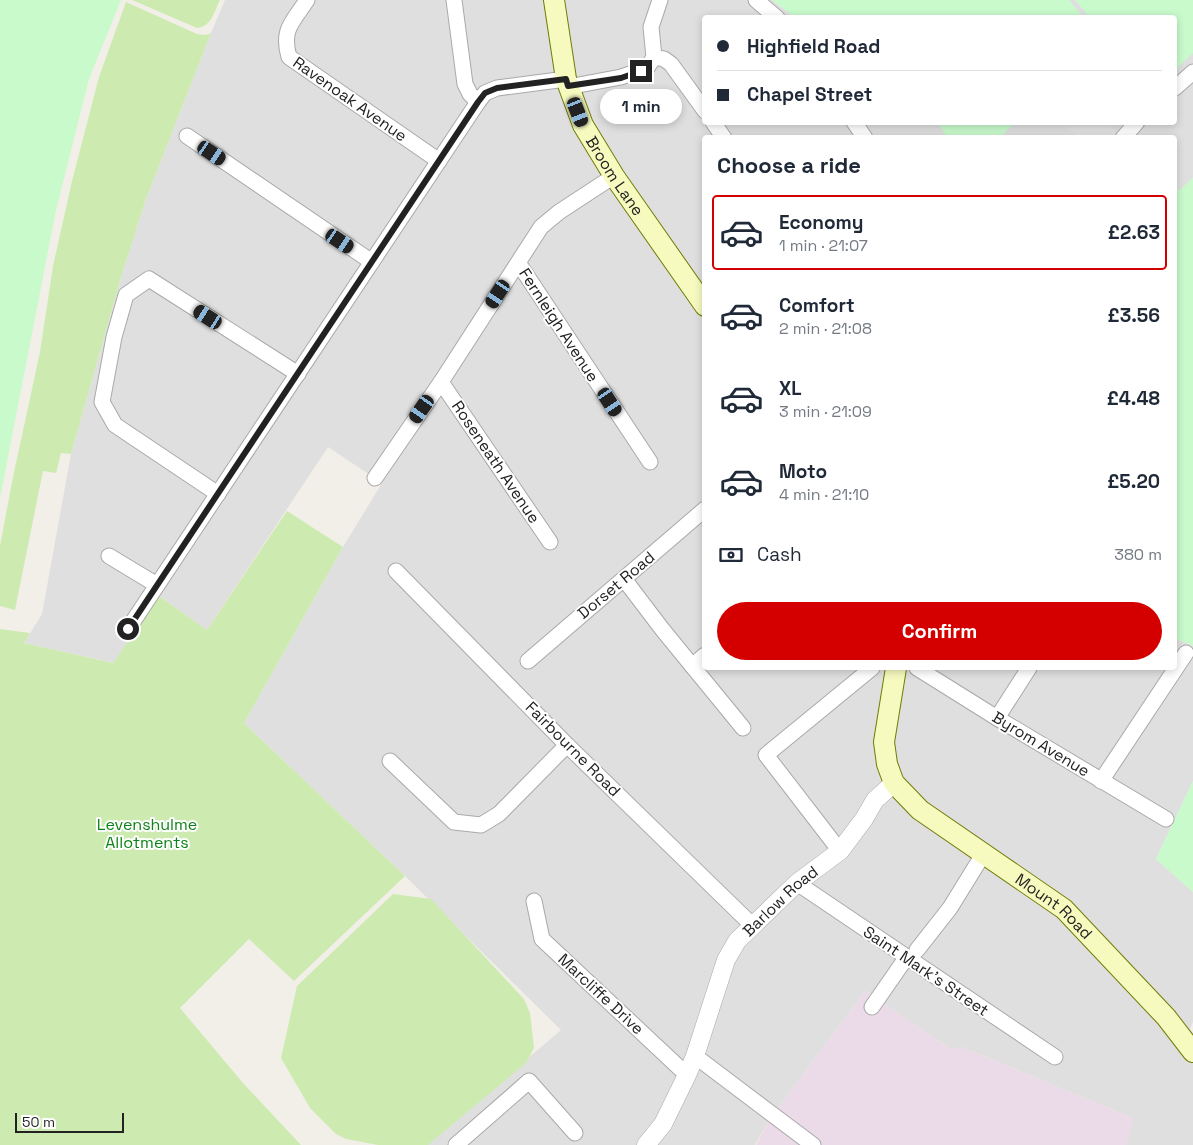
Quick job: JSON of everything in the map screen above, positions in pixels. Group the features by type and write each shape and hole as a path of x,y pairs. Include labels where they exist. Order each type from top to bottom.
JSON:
{"main road":[{"name":"Broom Lane","path":"554,0 567,83 583,125 614,176 702,302"},
{"path":"894,783 887,764 884,742 896,670"},
{"name":"Mount Road","path":"894,783 920,810 1064,909 1166,1017 1193,1052"}],"street":[{"name":"Ravenoak Avenue","path":"308,0 290,25 285,37 289,56 439,161"},
{"path":"454,0 465,84 470,94 478,102"},
{"path":"128,629 485,93 497,88 621,78 648,68 654,57 652,36 646,16 660,0"},
{"path":"756,0 774,15"},
{"path":"654,57 664,59 671,64 702,107"},
{"path":"1177,86 1193,72"},
{"path":"1126,135 1134,125"},
{"path":"187,136 372,262"},
{"path":"375,478 441,382 519,264 541,227 558,212 614,176"},
{"name":"Fernleigh Avenue","path":"519,264 650,462"},
{"path":"218,494 115,425 102,402 114,337 126,295 149,279 298,374"},
{"name":"Roseneath Avenue","path":"441,382 550,542"},
{"name":"Dorset Road","path":"528,661 702,513"},
{"path":"109,556 157,585"},
{"name":"Fairbourne Road","path":"396,570 567,745 752,925"},
{"path":"624,579 743,728"},
{"path":"1177,667 1186,653"},
{"path":"692,666 702,658"},
{"path":"840,851 766,755 870,670"},
{"name":"Byrom Avenue","path":"920,670 1166,820"},
{"path":"997,718 1028,670"},
{"path":"1101,781 1175,670"},
{"path":"390,761 454,822 481,825 499,814 567,745"},
{"name":"Barlow Road","path":"646,1145 663,1124 687,1074 695,1056 726,960 738,941 752,925 797,883 840,851 864,819 875,800 894,783"},
{"path":"872,1007 911,954 950,908 984,853"},
{"name":"Saint Mark's Street","path":"797,883 911,954 1055,1057"},
{"name":"Marcliffe Drive","path":"534,901 542,939 687,1074"},
{"path":"695,1056 814,1145"},
{"path":"456,1145 528,1081 575,1133"}],"shaded area":[{"path":"225,0 1193,0 1193,178 1179,191 1177,188 1177,135 702,135 702,670 1177,670 1177,639 1193,646 1193,781 1156,859 1193,892 1193,1022 1190,1029 1193,1033 1193,1145 1126,1145 1133,1118 962,1047 951,1049 865,991 768,1122 755,1145 426,1145 561,1030 405,876 244,723 343,547 382,483 328,447 207,630 159,596 114,663 24,643 42,614 71,454 122,274 146,199"},
{"path":"1062,125 1110,125 1117,133 1114,135 1077,135"},
{"path":"865,991 951,1049 962,1047 1133,1118 1126,1145 756,1145 768,1122"}],"green space":[{"path":"0,0 121,0 89,79 56,210 0,498"},
{"path":"132,0 220,0 209,21 202,27 197,28"},
{"path":"772,0 1069,0 1081,15 791,15"},
{"path":"1075,0 1193,0 1193,53 1177,68 1177,15 1087,15"},
{"path":"126,2 197,34 206,35 211,33 146,199 122,274 71,454 61,453 56,473 43,471 15,610 0,606 0,546 40,352 53,266 72,181 99,77"},
{"path":"939,125 1013,125 1002,135 946,135"},
{"path":"1193,178 1193,646 1177,639 1177,188 1179,191"},
{"name":"Levenshulme Allotments","path":"287,511 343,547 244,723 405,876 294,981 249,939 180,1008 243,1083 301,1145 0,1145 0,629 30,633 24,643 113,663 159,596 207,630"},
{"path":"1193,781 1193,892 1156,859"},
{"path":"393,894 431,899 524,999 530,1013 534,1048 526,1063 428,1145 378,1145 346,1139 336,1134 310,1108 281,1058 297,986"}],"route":[{"path":"128,629 485,93 497,88 566,79 568,86 621,78 641,71"}]}
